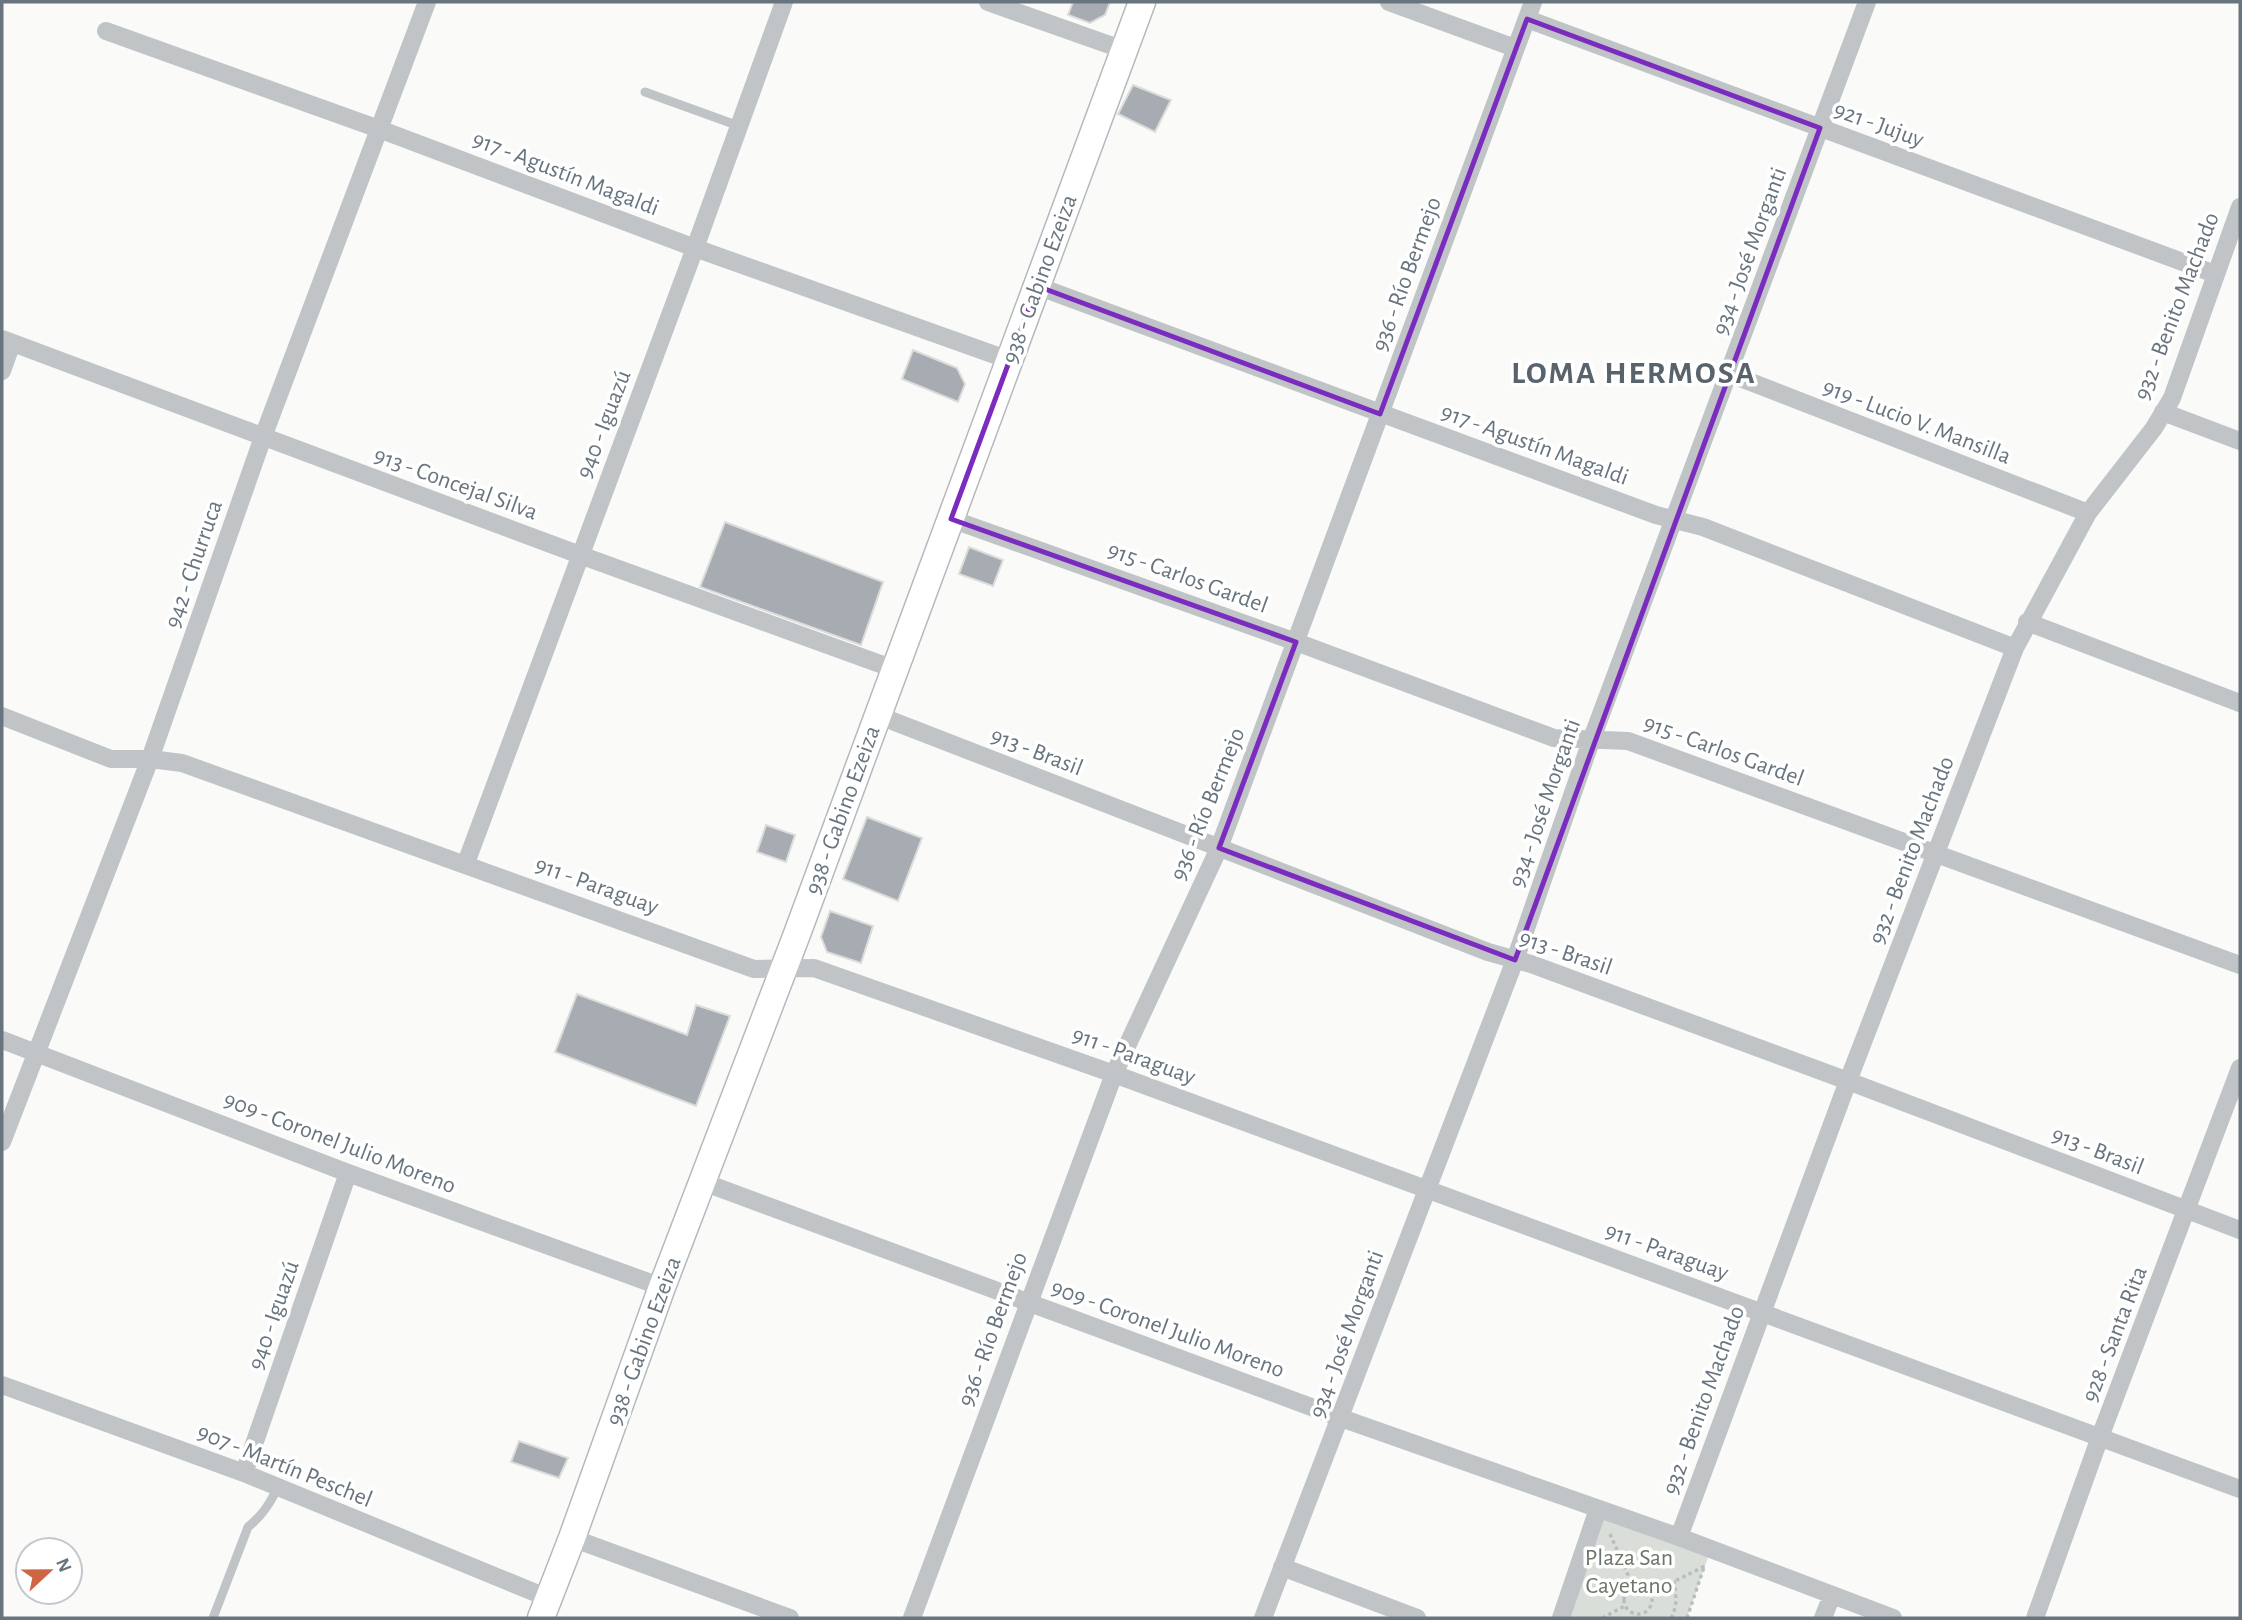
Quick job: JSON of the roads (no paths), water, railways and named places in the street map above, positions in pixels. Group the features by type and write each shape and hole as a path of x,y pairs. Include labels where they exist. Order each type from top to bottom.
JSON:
{"street":[{"name":"942 - Churruca","path":"2,1142 150,759 263,437 427,2"},
{"name":"940 - Iguazú","path":"466,863 784,2"},
{"path":"988,2 1124,50"},
{"name":"938 - Gabino Ezeiza","path":"544,1608 1142,2"},
{"path":"1389,2 1515,48"},
{"name":"936 - Río Bermejo","path":"912,1618 1114,1074 1219,848 1533,2"},
{"name":"934 - José Morganti","path":"1263,1618 1515,960 1591,741 1867,2"},
{"name":"921 - Jujuy","path":"1527,19 2215,274"},
{"name":"917 - Agustín Magaldi","path":"106,30 379,128 695,248 1009,360"},
{"name":"932 - Benito Machado","path":"1679,1537 1761,1312 2015,648 2088,513 2154,428 2172,398 2240,207"},
{"name":"917 - Agustín Magaldi","path":"1037,286 1380,414 1673,520 1703,527 2015,648"},
{"path":"2,371 7,341"},
{"name":"913 - Concejal Silva","path":"7,341 894,669"},
{"name":"919 - Lucio V. Mansilla","path":"1730,374 2088,513"},
{"path":"2163,412 2240,441"},
{"name":"915 - Carlos Gardel","path":"951,519 1296,642 1554,738 1628,741 2240,965"},
{"path":"2027,622 2240,703"},
{"name":"913 - Brasil","path":"877,715 1515,960 1849,1081 2240,1230"},
{"name":"911 - Paraguay","path":"2,716 111,759 182,762 754,969 814,968 1114,1074 2240,1489"},
{"name":"909 - Coronel Julio Moreno","path":"2,1040 348,1173 662,1287"},
{"name":"928 - Santa Rita","path":"2035,1618 2100,1437 2240,1068"},
{"name":"940 - Iguazú","path":"244,1473 348,1173"},
{"name":"909 - Coronel Julio Moreno","path":"703,1182 1341,1418 1679,1537 1708,1558 1832,1595 1893,1618"},
{"name":"907 - Martín Peschel","path":"2,1385 244,1473 544,1608"},
{"path":"1561,1618 1598,1509"},
{"path":"572,1538 790,1618"},
{"path":"1282,1567 1418,1618"},
{"path":"1823,1618 1832,1595"}],"lane":[{"path":"645,92 739,126"},
{"path":"213,1618 248,1527 260,1518 278,1487"}],"district":[{"name":"LOMA HERMOSA","path":"1634,372"}],"park label":[{"name":"Plaza San Cayetano","path":"1629,1571"}]}
